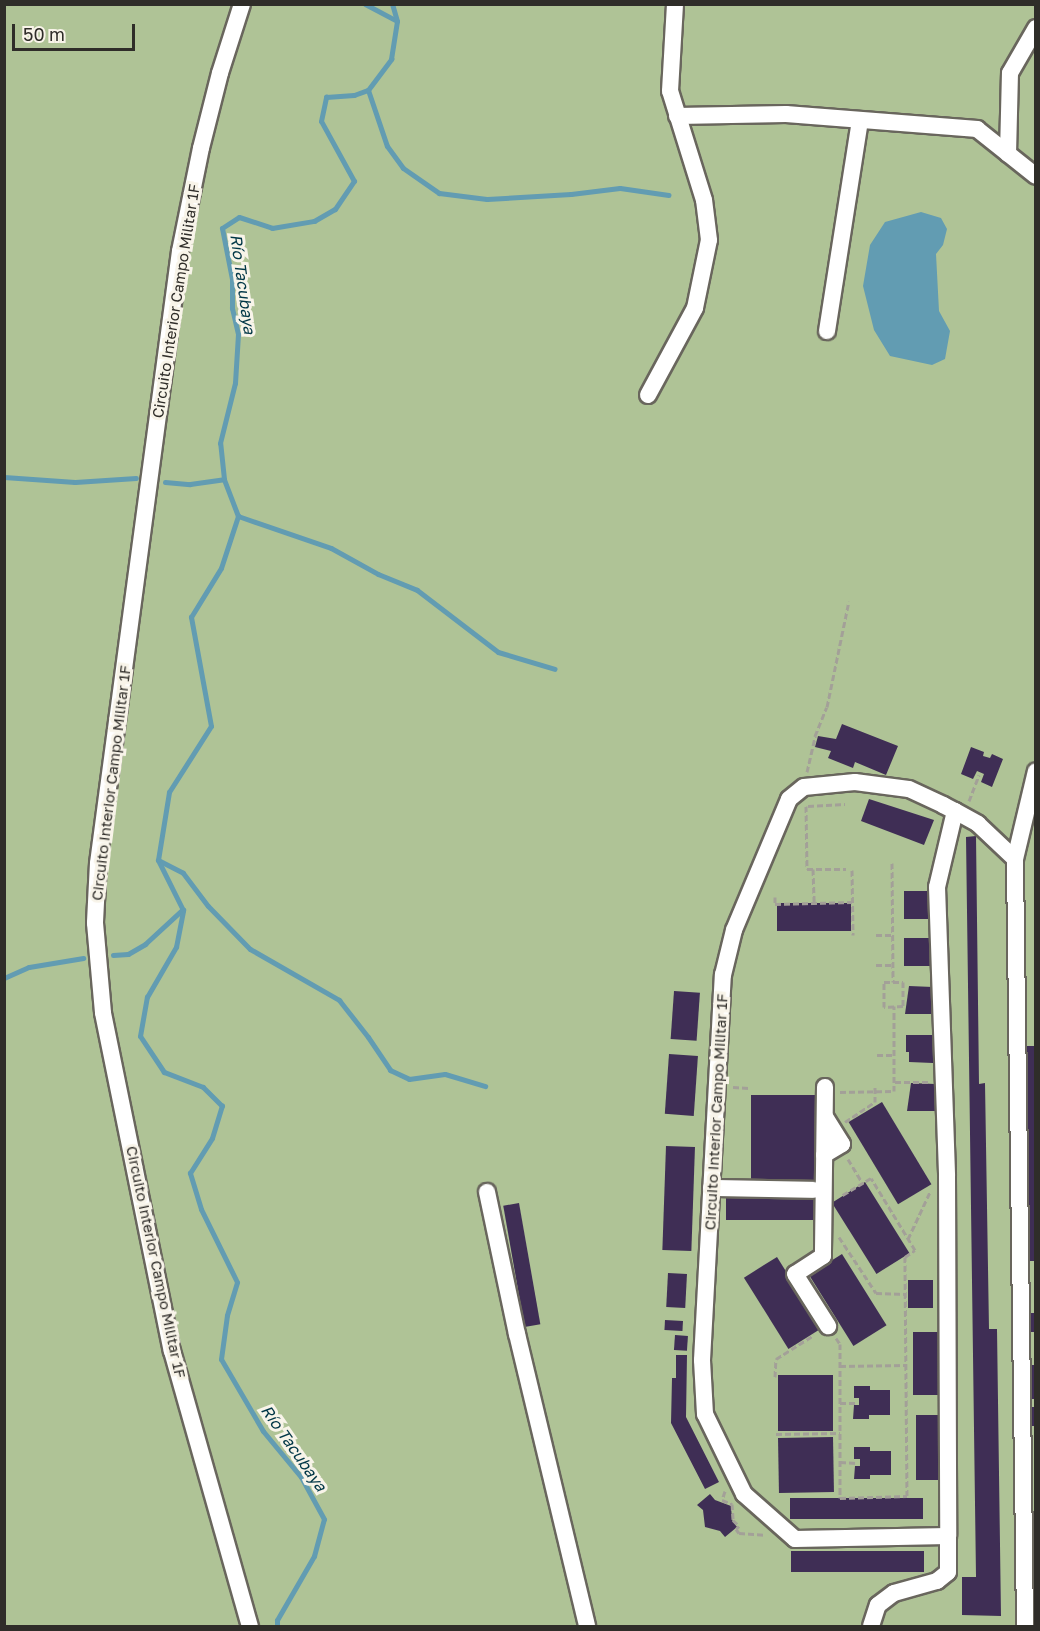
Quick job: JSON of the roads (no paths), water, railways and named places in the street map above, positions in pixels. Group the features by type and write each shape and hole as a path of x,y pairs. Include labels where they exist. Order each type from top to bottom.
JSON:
{"street":[{"name":"Circuito Interior Campo Militar 1F","path":"242,4 220,73 201,148 180,251 98,863 95,923 104,1013 172,1351 250,1626"},
{"path":"648,395 695,308 709,240 704,200 670,91 675,4"},
{"path":"1008,154 1010,73 1035,28"},
{"path":"677,116 786,114 977,129 1035,176"},
{"path":"827,331 860,121"},
{"path":"1025,1626 1028,1286 1015,859 1035,771"},
{"name":"Circuito Interior Campo Militar 1F","path":"948,1536 795,1539 744,1494 705,1414 702,1360 723,975 734,930 789,799 804,787 855,783 909,789 961,808 1015,859"},
{"path":"871,1626 878,1605 894,1593 937,1581 948,1572 947,1176 937,887 961,808"},
{"path":"825,1089 833,1130 824,1155 823,1256 795,1274 828,1326"},
{"path":"824,1155 833,1130"},
{"path":"711,1188 813,1190"},
{"path":"487,1192 517,1334 586,1626"}],"water":[{"path":"921,212 941,218 947,229 943,245 936,254 939,311 950,331 945,359 932,365 890,356 874,330 863,286 870,245 885,222"}],"waterway":[{"path":"365,4 397,21"},
{"name":"Río Tacubaya","path":"277,1626 277,1620 314,1556 324,1519 301,1477 263,1431 221,1359 227,1315 237,1282 201,1209 190,1173 212,1138 222,1106 203,1087 164,1072 140,1036 147,997 176,947 183,910 158,860 169,792 211,726 191,617 221,568 238,516 224,479 220,443 235,383 238,334 232,308 232,279 222,228 239,217 272,228 314,221 335,209 354,181 321,121 326,97 354,95 368,90 391,59 397,21 392,4"},
{"path":"368,90 387,146 403,168 439,193 487,199 571,194 620,188 669,195"},
{"path":"4,477 75,482 136,478"},
{"path":"165,482 190,484 224,479"},
{"path":"238,516 331,548 378,574 417,590 498,652 555,669"},
{"path":"158,860 183,873 208,906 250,949 339,1000 390,1070 409,1079 445,1074 485,1086"},
{"path":"113,955 128,954 145,944 182,910"},
{"path":"4,978 29,967 83,958"}]}
